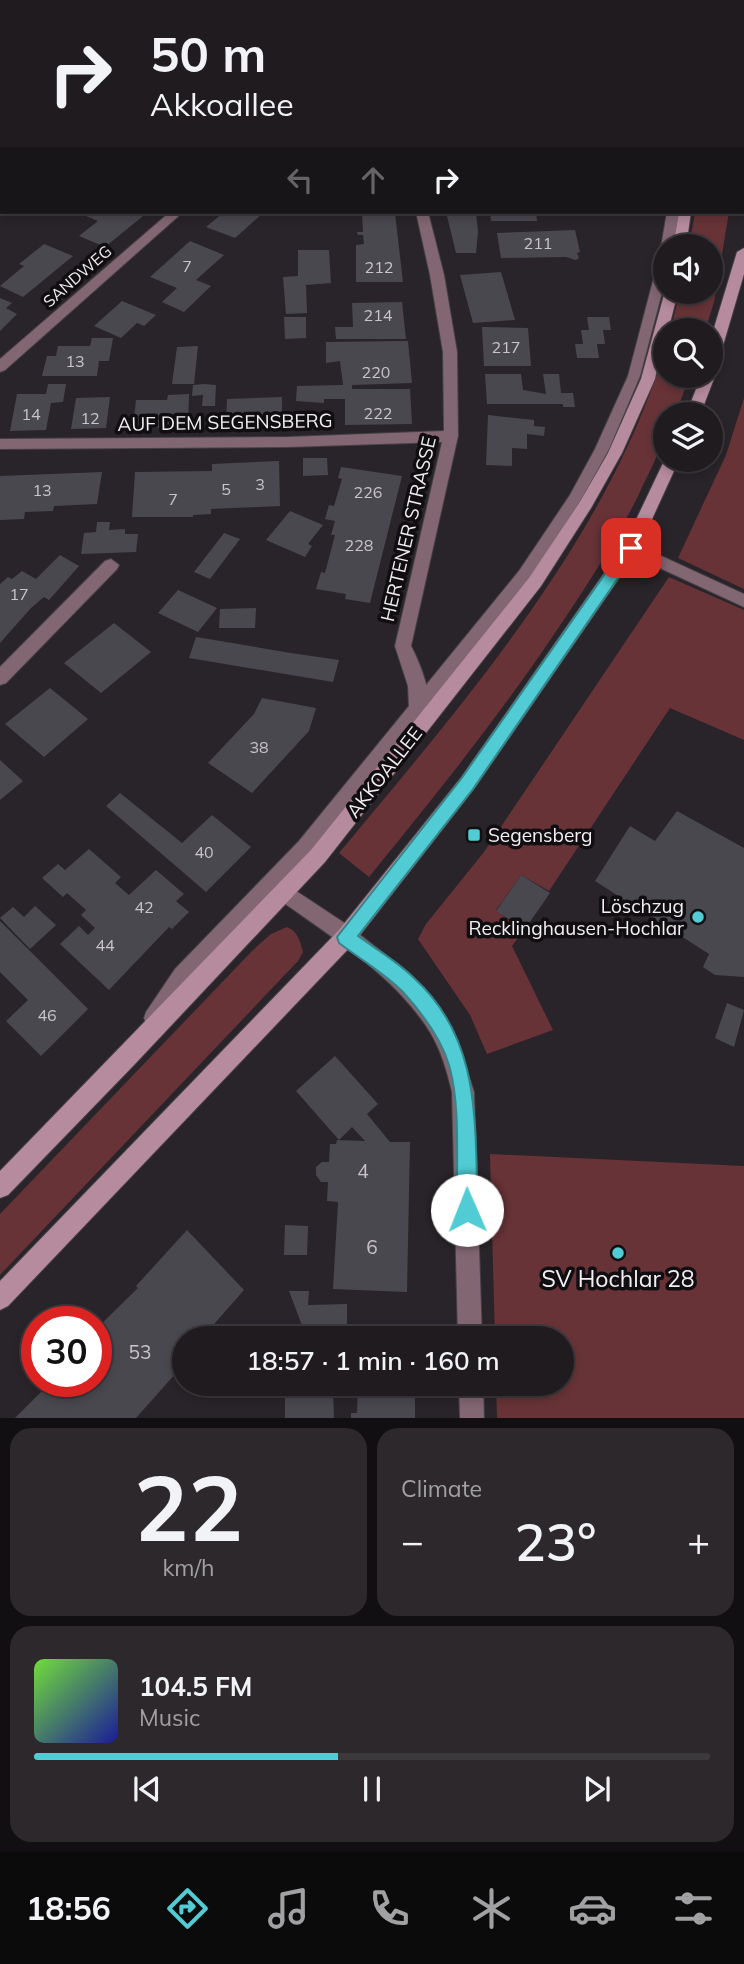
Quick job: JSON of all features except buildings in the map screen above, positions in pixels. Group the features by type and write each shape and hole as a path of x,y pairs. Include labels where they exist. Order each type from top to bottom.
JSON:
{"main road":[{"path":"679,214 679,234"},
{"path":"723,322 744,252"},
{"name":"AKKOALLEE","path":"0,1187 127,1058 318,856 535,582 586,504 615,453 648,379 668,304"},
{"path":"0,1298 346,937 467,784 631,548 666,472"}],"street":[{"name":"SANDWEG","path":"0,367 175,214"},
{"name":"HERTENER STRASSE","path":"419,729 421,705 415,670 403,646 452,436 450,352 437,275 422,214"},
{"name":"AUF DEM SEGENSBERG","path":"0,444 288,442 452,436"},
{"path":"631,548 744,601"},
{"path":"0,678 111,565"},
{"path":"284,892 408,984 430,1011 458,1065 463,1092 466,1158 470,1326"},
{"path":"471,1396 472,1418"}],"lane":[{"path":"671,234 678,214"},
{"path":"127,1058 181,975 305,846 524,575 576,498 602,449 634,376 653,304"}],"shaded area":[{"path":"695,214 729,214 723,248 723,234 691,234"},
{"path":"677,304 713,304 709,318 673,318"},
{"path":"653,383 653,388 685,388 680,402 653,402 653,464 621,529 580,595 491,723 369,877 339,853 434,738 527,616 570,552 608,486 640,419"},
{"path":"744,398 744,589 678,558 718,472 723,472"},
{"path":"669,577 744,610 744,740 670,708 549,891 521,875 496,910 523,931 512,946 553,1030 487,1054 470,1015 418,939 426,924 484,852"},
{"path":"287,927 296,934 301,944 303,952 298,961 0,1275 0,1214 253,950 271,934"},
{"name":"SV Hochlar 28","path":"490,1154 744,1166 744,1418 497,1418 496,1396 574,1396 574,1326 495,1326"}],"place":[{"name":"Segensberg","path":"474,835"},
{"name":"Löschzug Recklinghausen-Hochlar","path":"698,917"},
{"name":"SV Hochlar 28","path":"618,1253"}],"route":[{"path":"467,1210 463,1092 458,1065 448,1041 430,1011 408,984 346,937 467,784 631,548"}]}
